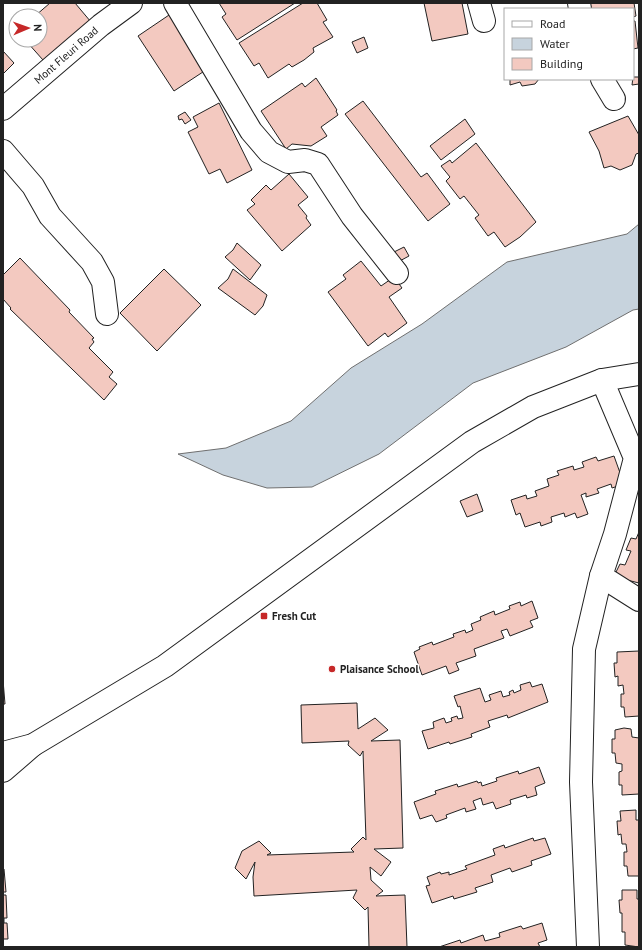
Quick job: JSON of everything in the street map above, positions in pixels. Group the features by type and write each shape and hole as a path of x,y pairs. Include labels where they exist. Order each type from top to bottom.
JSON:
{"main road":[{"name":"Mont Fleuri Road","path":"3,109 101,25 131,3"},
{"path":"176,3 251,131 269,152 288,162 305,160 318,164 352,216 397,273"},
{"path":"603,80 614,99"},
{"path":"3,151 33,186 50,216 92,262 102,282 107,314"},
{"path":"3,771 33,745 165,666 472,442 533,406 602,380 639,374"},
{"path":"588,947 581,782 584,649 601,576 615,534 635,458 602,380"},
{"path":"601,576 639,600"},
{"path":"3,753 33,745"}],"water":[{"path":"639,224 639,309 633,310 566,347 473,383 379,454 312,487 267,488 223,475 178,454 226,448 291,421 351,368 422,324 507,262 627,234"}],"building":[{"path":"50,3 75,3 91,22 43,60 32,48 48,48 48,8 44,8"},
{"path":"219,3 295,3 237,40 222,17 226,14"},
{"path":"303,3 317,3 327,20 323,22 333,37 313,48 314,52 304,60 292,67 289,64 268,78 259,63 254,66 239,43"},
{"path":"424,3 462,3 468,34 432,41"},
{"path":"586,3 634,3 636,16 634,17 634,8 588,8"},
{"path":"172,13 209,68 174,91 138,36"},
{"path":"634,21 635,21 638,48 634,49"},
{"path":"364,37 368,48 357,53 352,42"},
{"path":"3,51 14,63 3,74"},
{"path":"634,77 639,77 639,84 632,85"},
{"path":"316,78 337,110 338,115 321,127 327,136 311,146 292,144 286,149 261,111 302,83 305,87"},
{"path":"510,80 538,80 535,84 522,86 520,82 510,85"},
{"path":"363,101 421,177 427,173 450,204 428,221 345,114"},
{"path":"219,103 252,170 227,183 220,169 209,174 188,132 198,127 193,117"},
{"path":"185,112 191,120 185,124 182,119 179,120 178,116"},
{"path":"628,116 639,135 639,153 636,154 632,165 620,170 611,166 604,168 599,151 589,132"},
{"path":"465,119 475,134 441,160 430,146"},
{"path":"476,143 536,222 520,237 505,247 494,232 488,236 475,218 479,215 464,196 460,199 446,181 450,177 441,166 450,160 452,163"},
{"path":"289,174 308,197 298,205 307,216 306,218 311,225 282,251 247,210 255,204 251,200 266,185 271,190"},
{"path":"237,243 261,265 250,280 225,257 233,250"},
{"path":"404,247 409,256 396,263 390,254"},
{"path":"20,258 70,310 69,312 94,338 92,339 94,342 89,348 113,372 109,377 117,384 104,400 10,309 11,308 3,299 3,275"},
{"path":"361,261 381,286 394,277 402,288 389,297 407,323 388,337 385,333 368,346 328,292 346,279 343,275"},
{"path":"164,269 201,305 157,351 120,313"},
{"path":"233,269 267,295 263,306 255,315 218,288 228,279"},
{"path":"614,456 624,484 612,488 611,484 597,489 599,493 586,497 586,493 581,495 588,514 577,518 575,513 565,517 564,513 551,517 552,522 541,526 540,522 525,527 520,513 516,515 511,500 526,495 527,499 537,496 535,491 549,486 547,479 559,475 557,471 573,466 574,470 584,467 582,462 596,457 598,461"},
{"path":"477,494 483,511 467,517 460,501"},
{"path":"639,532 639,583 627,580 615,574 620,564 625,565 631,551 626,550 631,538 636,539"},
{"path":"532,601 538,618 530,621 533,627 510,636 507,629 501,631 504,638 474,649 476,656 456,663 459,670 449,674 446,666 422,675 414,652 420,649 419,647 432,642 433,645 454,637 453,634 465,630 466,633 473,630 471,624 481,620 480,617 494,611 495,615 510,609 509,606 520,602 521,606"},
{"path":"639,651 639,716 625,717 624,707 621,707 621,694 624,694 623,685 618,686 618,676 615,677 614,663 617,663 617,652"},
{"path":"3,680 5,704 3,704"},
{"path":"530,682 532,687 542,684 548,702 508,718 507,715 488,721 490,727 471,734 472,737 450,744 449,742 428,749 422,731 434,728 433,722 444,718 446,723 452,721 451,718 457,716 458,719 463,718 460,706 458,707 454,696 480,688 485,702 491,700 489,695 501,691 503,697 510,695 509,692 513,690 514,693 521,690 520,685"},
{"name":"Plaisance School","path":"357,703 358,729 375,718 388,730 371,741 400,740 403,848 374,849 391,862 381,876 370,867 371,880 383,891 376,896 405,895 407,947 369,947 368,907 365,910 353,898 357,890 254,896 253,877 255,862 246,879 235,868 242,851 259,841 271,853 267,855 354,852 351,849 363,837 366,840 363,751 360,756 348,745 349,741 302,743 301,705"},
{"path":"624,728 631,729 632,737 639,738 639,794 622,795 622,785 619,785 619,772 622,771 622,764 616,763 615,753 612,753 612,739 615,739 615,730"},
{"path":"539,767 545,783 535,787 537,795 527,798 526,795 510,800 511,804 496,809 493,802 483,805 481,798 473,801 476,809 466,812 465,808 446,815 447,818 436,822 432,815 420,819 414,802 436,794 435,791 457,784 458,787 477,781 478,783 481,782 482,786 497,781 496,778 518,771 519,774"},
{"path":"636,810 636,820 639,820 639,876 628,876 627,866 624,866 624,852 627,852 626,844 622,844 621,834 618,835 617,821 621,821 620,811"},
{"path":"533,838 534,841 545,838 551,854 531,861 532,865 512,872 510,868 491,875 493,882 475,888 477,892 454,899 453,896 432,903 426,886 430,885 427,877 440,872 441,874 449,872 449,875 467,869 465,866 495,855 493,849 504,845 505,848"},
{"path":"4,869 6,892 3,892"},
{"path":"622,890 637,890 637,899 639,899 639,947 625,945 625,932 622,932 622,913 620,913 619,900 622,900"},
{"path":"3,895 6,895 7,918 4,918 4,923 7,923 8,939 3,939"},
{"path":"542,923 547,940 538,943 540,947 439,947 460,940 461,943 483,935 485,941 500,937 499,933 521,926 523,929"}],"place":[{"name":"Fresh Cut","path":"264,616"},
{"name":"Plaisance School","path":"332,669"}]}
